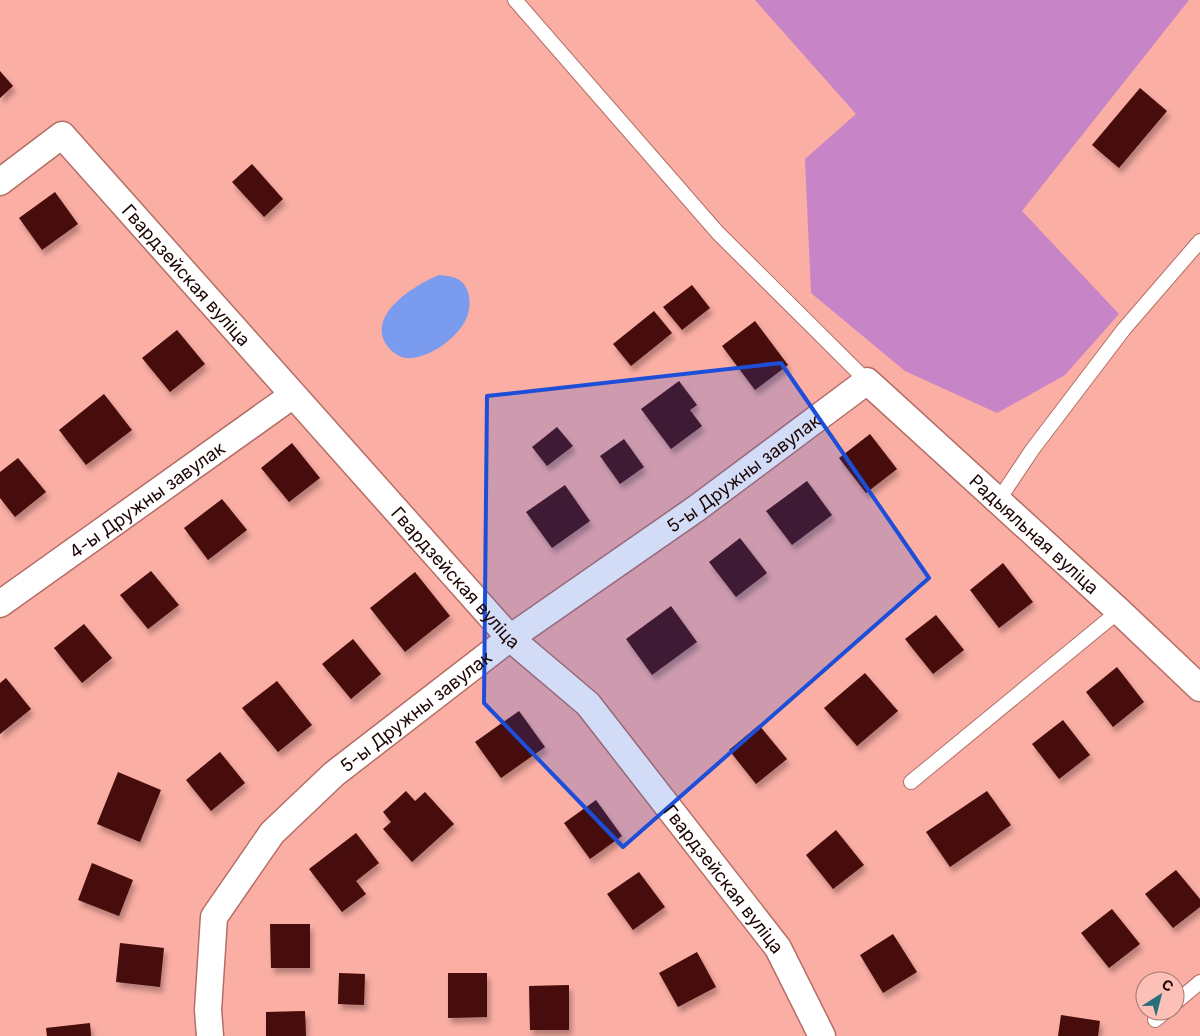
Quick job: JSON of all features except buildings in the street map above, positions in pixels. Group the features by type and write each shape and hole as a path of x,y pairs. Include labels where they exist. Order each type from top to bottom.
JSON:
{"street":[{"name":"Гвардзейская вуліца","path":"0,182 62,135 510,638 588,704 778,948 822,1036"},
{"name":"Радыяльная вуліца","path":"867,381 1119,611 1200,688"},
{"name":"5-ы Дружны завулак","path":"210,1036 208,1010 214,917 272,833 334,774 510,638 697,508 867,381"},
{"name":"4-ы Дружны завулак","path":"0,604 293,395"}],"lane":[{"path":"515,0 718,233 867,381"},
{"path":"998,501 1032,450 1124,329 1200,241"},
{"path":"911,782 1119,611"},
{"path":"1185,995 1200,982"}],"highlighted area":[{"path":"781,363 929,578 623,847 484,703 487,396"}],"shaded area":[{"path":"755,0 1189,0 1022,211 1119,314 1065,375 997,413 905,371 811,293 805,159 856,114"}],"water":[{"path":"439,275 458,279 466,287 470,303 466,319 460,329 448,341 434,351 412,358 399,356 389,348 383,336 382,325 387,314 405,294"}]}
